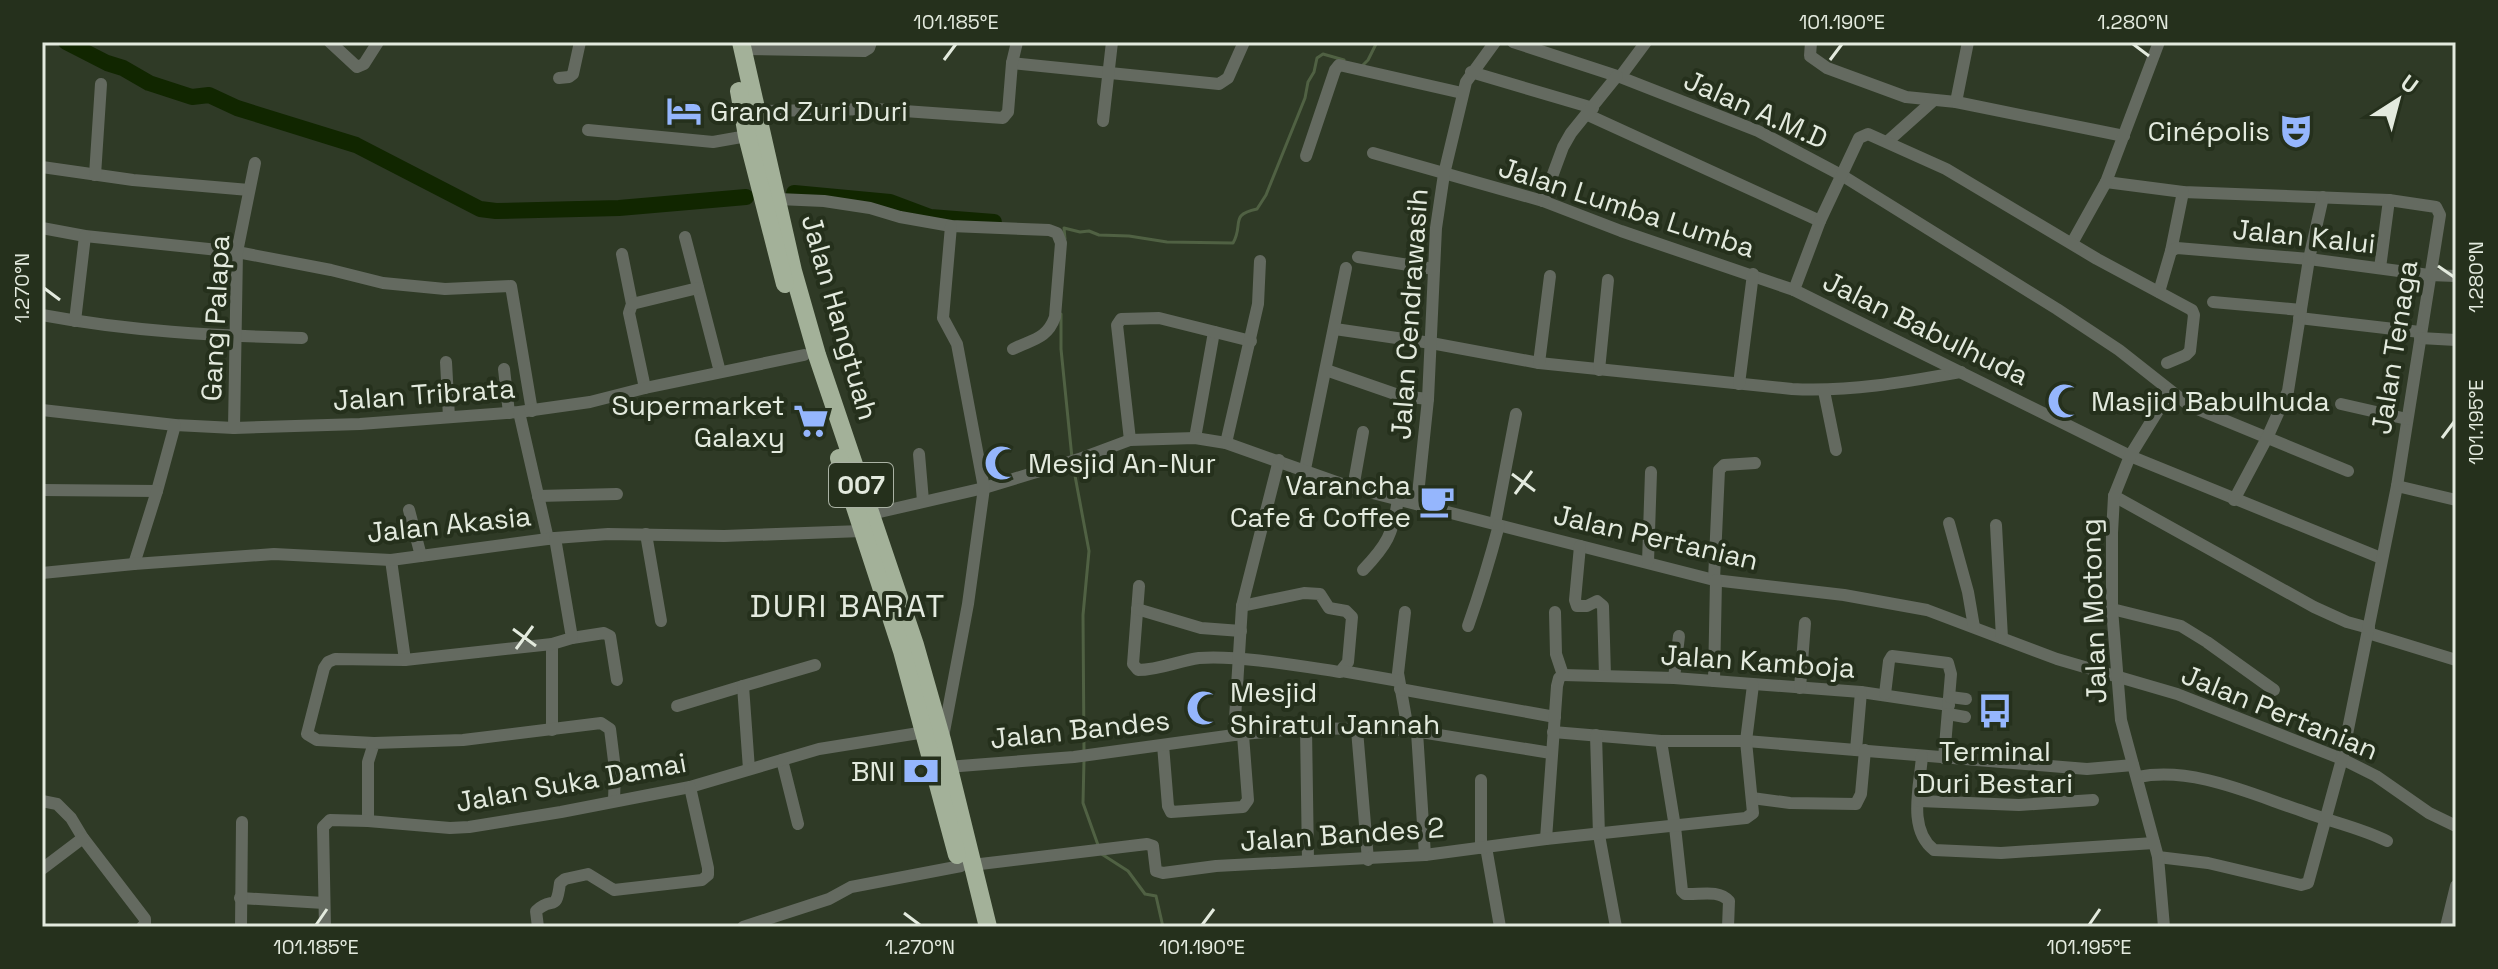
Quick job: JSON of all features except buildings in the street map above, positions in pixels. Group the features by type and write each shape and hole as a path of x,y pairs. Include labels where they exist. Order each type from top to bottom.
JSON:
{"highway":[{"name":"Jalan Hangtuah","path":"737,44 745,90 747,136 804,355 866,523"},
{"name":"Jalan Hangtuah","path":"745,90 756,111 793,271 902,651 947,767 955,824"},
{"name":"Jalan Hangtuah","path":"933,736 967,866 988,927"},
{"name":"Jalan Hangtuah","path":"967,866 976,927"}],"street":[{"path":"330,42 357,67 364,64 378,42"},
{"path":"559,78 572,75 580,42"},
{"path":"737,44 864,51 871,42"},
{"path":"756,111 876,109 1005,117 1017,42"},
{"path":"1103,121 1112,42"},
{"path":"1012,63 1215,83 1226,81 1244,42"},
{"name":"Jalan Cendrawasih","path":"1417,504 1428,399 1436,228 1444,174 1462,93 1471,72 1495,42"},
{"name":"Jalan A.M.D","path":"1513,42 1619,76 1758,131 1843,176 2093,332 2190,406 2348,471"},
{"path":"1543,201 1571,133 1646,42"},
{"path":"1811,42 1810,56 1827,68 1906,97 1956,102 2124,136"},
{"path":"1956,102 1968,42"},
{"path":"2072,243 2106,182 2159,42"},
{"path":"1306,156 1339,65 1462,93"},
{"path":"1471,72 1590,111 1820,221"},
{"path":"95,175 101,84"},
{"path":"1934,100 1887,142 1946,169 2190,308 2194,315 2190,351 2167,363"},
{"path":"588,130 713,142 747,136"},
{"name":"Jalan Babulhuda","path":"1887,142 1868,134 1862,136 1820,221 1794,290 2130,456 2234,500"},
{"name":"Jalan Lumba Lumba","path":"1373,153 1543,201 1794,290"},
{"name":"Gang Palapa","path":"234,428 237,252 255,163"},
{"path":"42,167 249,190"},
{"path":"2106,182 2183,192 2389,200 2380,268"},
{"path":"2159,292 2172,250 2183,192"},
{"path":"2323,197 2309,259 2288,391 2234,500 2381,558"},
{"path":"778,199 824,201 870,208 951,226 1049,230 1059,237 1055,317 1045,336 1013,349"},
{"name":"Jalan Tenaga","path":"2158,857 2208,863 2304,886 2310,880 2342,759 2397,486 2440,215 2434,205 2389,200"},
{"path":"933,736 968,604 984,488 957,344 943,318 951,226"},
{"path":"42,228 85,236 237,252 383,283 445,289 511,286 520,412 538,496 552,538 572,638"},
{"path":"75,321 85,236"},
{"path":"685,237 720,372"},
{"name":"Jalan Kalui","path":"2172,250 2309,259 2456,276"},
{"path":"622,254 632,304 629,313 645,388"},
{"path":"1358,257 1434,269"},
{"path":"1226,443 1258,304 1260,261"},
{"path":"1305,469 1346,268"},
{"path":"1739,384 1753,274"},
{"path":"1539,363 1550,276"},
{"path":"1599,370 1608,280"},
{"path":"632,304 698,288"},
{"path":"2213,302 2456,340"},
{"path":"42,315 235,337 302,338"},
{"path":"1130,440 1119,321 1124,318 1159,318 1251,341"},
{"path":"1335,329 1539,363 1824,391 1887,385 1961,372"},
{"path":"1195,438 1214,332"},
{"name":"Jalan Tribrata","path":"42,410 175,425 234,428 360,424 520,412 590,402 804,355"},
{"path":"446,362 449,417"},
{"path":"504,369 520,412"},
{"path":"1326,370 1401,396 1428,399"},
{"path":"1824,391 1836,450"},
{"name":"Jalan Motong","path":"2164,927 2158,857 2121,720 2112,609 2114,496 2130,456 2170,391"},
{"path":"2341,404 2407,419"},
{"path":"1468,626 1483,574 1490,562 1516,414"},
{"path":"134,564 175,425"},
{"path":"1353,488 1363,432"},
{"name":"Jalan Pertanian","path":"866,523 923,501 984,488 1130,440 1195,438 1226,443 1353,488 1715,580 1862,597 1927,610 2057,659 2177,694 2342,759 2376,776 2429,813 2456,826"},
{"path":"919,454 923,501"},
{"path":"1163,745 1171,812 1243,807 1248,800 1239,735 1242,606 1279,460"},
{"path":"1714,681 1719,470 1724,465 1755,463"},
{"path":"1648,562 1651,472"},
{"path":"2397,486 2456,500"},
{"path":"42,490 157,491"},
{"path":"538,496 617,494"},
{"path":"2114,496 2314,607 2368,630 2456,660"},
{"path":"1363,570 1388,542 1398,499"},
{"path":"409,510 421,556"},
{"name":"Jalan Akasia","path":"42,573 274,554 391,560 552,538 646,534 724,536 866,523"},
{"path":"1949,523 1974,627"},
{"path":"1996,525 2002,638"},
{"path":"646,534 661,621"},
{"path":"1580,546 1575,600 1577,606 1587,606 1597,601 1603,606 1605,676"},
{"path":"391,560 405,660"},
{"path":"1139,586 1133,664 1136,669 1199,658 1342,671 1555,717"},
{"path":"1242,606 1304,593 1320,594 1329,608 1346,611 1352,617 1348,662 1342,671"},
{"path":"1137,609 1201,628 1241,631"},
{"path":"2112,609 2181,626 2274,690"},
{"path":"1405,612 1399,656 1400,685 1412,731 1425,855"},
{"path":"1546,839 1558,682 1563,675 1556,654 1555,612"},
{"path":"1800,688 1805,623"},
{"path":"614,801 615,769 608,727 601,723 463,740 374,743 317,740 307,734 324,668 335,659 405,660 552,644 604,633 610,636 617,680"},
{"path":"1674,678 1679,636"},
{"path":"552,644 552,730"},
{"path":"1885,694 1892,656 1948,663 1951,667 1944,758"},
{"path":"677,706 815,665"},
{"name":"Jalan Kamboja","path":"1563,675 1674,678 1861,692 1949,705"},
{"path":"1753,685 1746,741 1752,798 1790,803 1856,804 1861,794 1861,692"},
{"path":"743,686 749,769"},
{"path":"1949,705 1966,699"},
{"path":"1949,705 1965,717"},
{"path":"1306,728 1308,861"},
{"name":"Jalan Bandes","path":"947,767 1074,757 1306,728 1412,731 1551,753"},
{"path":"1357,730 1368,860"},
{"path":"1553,732 1661,741 1746,741 2087,769 2173,773 2213,782 2387,841"},
{"path":"1596,735 1599,835 1616,927"},
{"name":"Jalan Suka Damai","path":"325,927 324,825 334,820 469,827 690,787 819,749 933,736"},
{"path":"1661,741 1682,891 1693,895 1725,896 1729,901 1728,927"},
{"path":"368,821 368,762 374,743"},
{"path":"1922,756 1917,825 1926,843 1934,850 2001,853 2154,843"},
{"path":"782,760 798,824"},
{"path":"1481,780 1484,848 1500,927"},
{"path":"538,927 537,909 557,901 560,883 565,879 588,874 614,890 702,880 706,877 708,868 690,787"},
{"name":"Jalan Bandes 2","path":"743,927 829,899 851,887 967,866 1151,845 1155,869 1159,873 1216,866 1368,860 1738,819 1751,815 1752,798"},
{"path":"1919,801 2019,805 2093,800"},
{"path":"42,801 57,804 63,809 145,919 142,927"},
{"path":"241,927 242,822"},
{"path":"42,869 83,838"},
{"path":"2446,927 2456,886"},
{"path":"240,898 324,903"}],"waterway":[{"path":"66,42 149,83 192,97 209,95 237,108 356,145 480,209 619,208 746,197"},
{"path":"1363,65 1377,42"},
{"path":"1065,239 1064,228 1167,242 1233,243 1240,217 1257,209 1266,195 1305,98 1317,58 1323,54 1344,60"},
{"path":"794,193 890,202 930,217 994,222"},
{"path":"1061,314 1061,349 1072,458"},
{"path":"1073,465 1089,551 1083,615 1084,752"},
{"path":"1084,760 1083,803 1098,845"},
{"path":"1100,853 1128,871 1145,894 1156,896 1163,927"}],"place":[{"name":"Grand Zuri Duri","path":"684,111"},
{"name":"Cinépolis","path":"2296,131"},
{"name":"Masjid Babulhuda","path":"2065,401"},
{"name":"Supermarket Galaxy","path":"811,421"},
{"name":"Mesjid An-Nur","path":"1002,463"},
{"name":"Varancha Cafe & Coffee","path":"1437,501"},
{"name":"Mesjid Shiratul Jannah","path":"1204,708"},
{"name":"Terminal Duri Bestari","path":"1995,711"},
{"name":"BNI","path":"921,771"}],"district":[{"name":"DURI BARAT","path":"848,606"}]}
